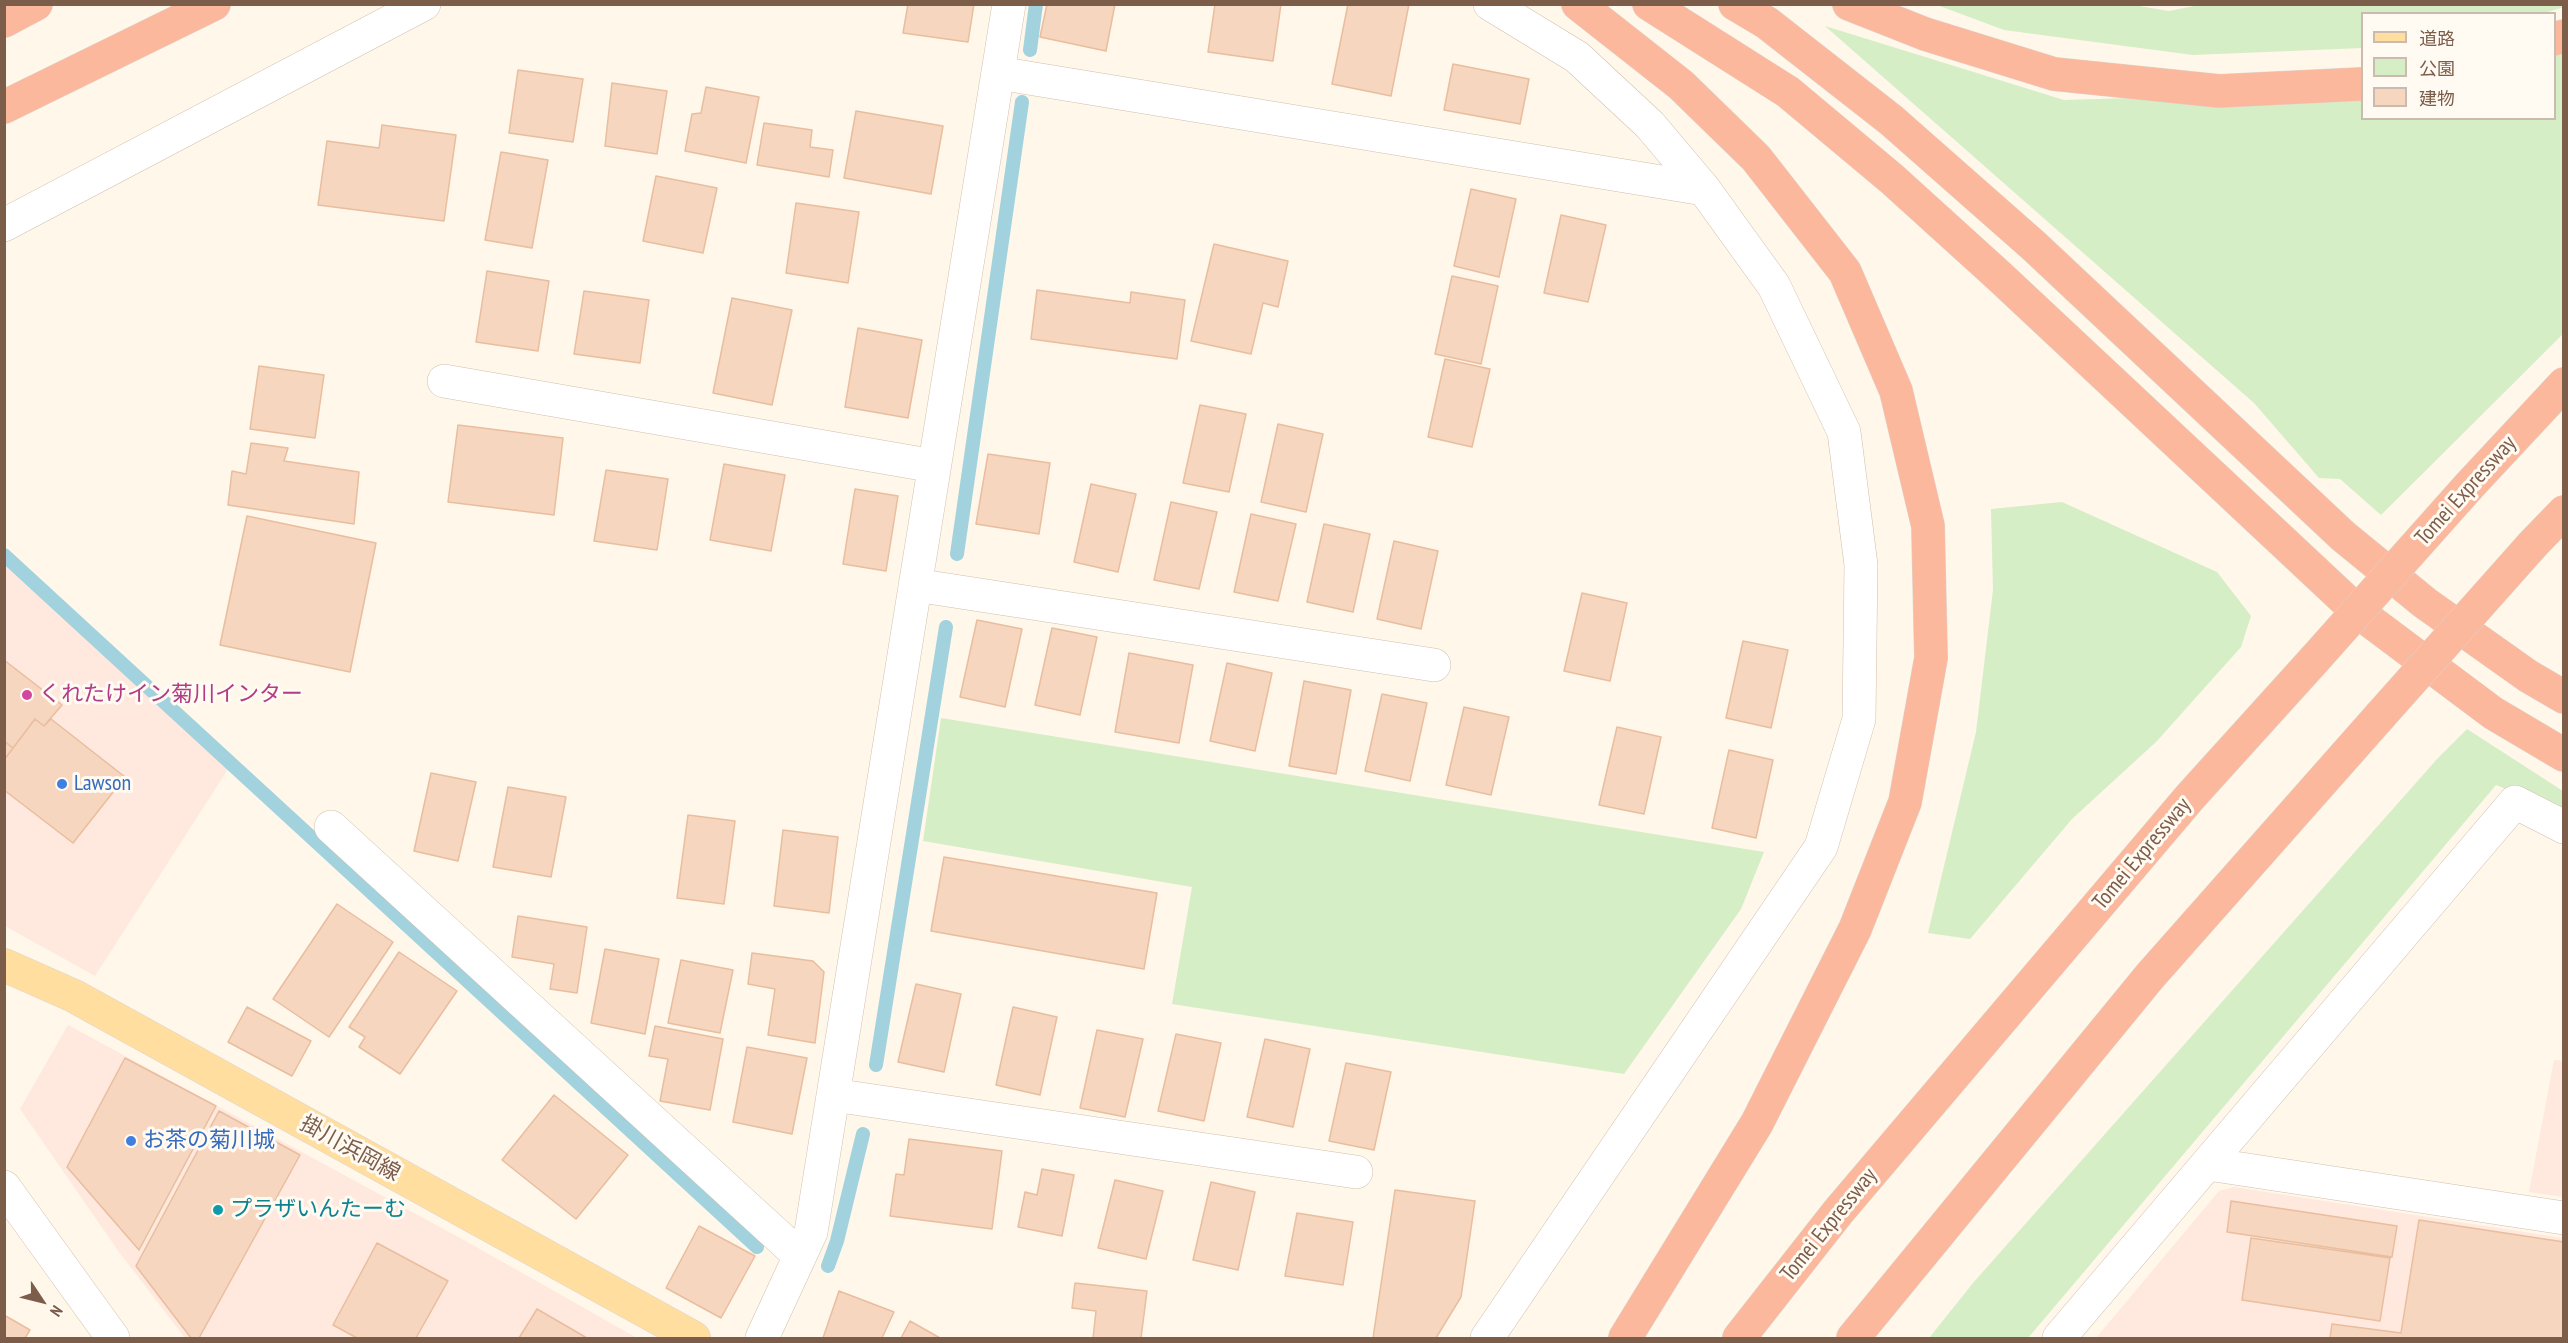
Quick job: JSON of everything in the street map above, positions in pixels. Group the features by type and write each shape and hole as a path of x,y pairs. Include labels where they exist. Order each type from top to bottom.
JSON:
{"highway":[{"path":"4,21 36,4"},
{"path":"4,107 214,4"},
{"path":"1578,4 1681,85 1756,158 1845,272 1896,391 1928,526 1931,658 1905,802 1855,929 1756,1123 1625,1338"},
{"path":"1649,4 1788,92 1892,179 1999,276 2358,612 2493,713 2564,755"},
{"path":"1735,4 1767,23 1900,127 2034,246 2343,536 2425,603 2528,676 2564,697"},
{"path":"1849,4 1926,34 2054,74 2220,91 2361,84"},
{"name":"Tomei Expressway","path":"1739,1338 1838,1212 2175,814 2469,486 2564,384"},
{"path":"1853,1338 2150,976 2532,544 2564,512"},
{"path":"2532,544 2564,520"}],"main road":[{"name":"掛川浜岡線","path":"4,965 74,996 694,1338"}],"street":[{"path":"4,225 424,4"},
{"path":"762,1338 811,1232 1009,4"},
{"path":"1487,1338 1821,847 1859,719 1861,565 1845,432 1774,286 1704,189 1650,125 1577,57 1490,4"},
{"path":"998,73 1704,189"},
{"path":"444,381 934,466"},
{"path":"915,585 1434,665"},
{"path":"2059,1338 2515,802 2564,827"},
{"path":"331,827 800,1256"},
{"path":"833,1095 1356,1172"},
{"path":"2208,1164 2564,1218"},
{"path":"4,1187 113,1338"}],"shaded area":[{"path":"4,565 230,766 95,976 5,926"},
{"path":"68,1025 471,1244 637,1338 185,1338 119,1252 20,1109"},
{"path":"2554,1060 2563,1061 2563,1197 2529,1192"},
{"path":"2234,1187 2563,1238 2563,1338 2096,1338 2219,1191"}],"green space":[{"path":"2204,4 2563,4 2564,7 2548,12 2361,12 2361,48 2193,55 2004,30 1937,5 2133,5 2169,11"},
{"path":"1825,26 2064,100 2361,91 2361,120 2556,120 2556,48 2563,44 2563,334 2381,515 2340,479 2319,478 2254,403"},
{"path":"2062,502 2217,572 2251,616 2241,647 2157,741 2072,819 1970,939 1928,933 1976,732 1993,590 1991,509"},
{"path":"941,718 1764,852 1741,909 1624,1074 1172,1004 1192,887 923,841"},
{"path":"2467,729 2563,791 2563,812 2496,785 2028,1338 1929,1338 1973,1283 2438,758"}],"building":[{"path":"908,4 974,4 968,42 903,33"},
{"path":"1047,4 1115,4 1106,51 1040,37"},
{"path":"1215,4 1281,4 1273,61 1208,52"},
{"path":"1348,4 1409,4 1391,96 1332,84"},
{"path":"1453,64 1529,79 1520,124 1444,110"},
{"path":"518,70 583,79 573,142 509,133"},
{"path":"612,83 667,91 657,154 605,146"},
{"path":"706,87 759,97 746,163 685,151 692,114 701,113"},
{"path":"856,111 943,126 931,194 844,178"},
{"path":"764,123 812,130 810,147 833,150 829,177 757,165"},
{"path":"382,125 456,135 444,221 318,205 327,141 379,148"},
{"path":"501,152 548,160 532,248 485,240"},
{"path":"656,176 717,188 703,253 643,241"},
{"path":"1471,189 1516,199 1499,277 1454,266"},
{"path":"796,203 859,212 848,283 786,273"},
{"path":"1561,215 1606,225 1588,302 1544,293"},
{"path":"1214,244 1288,261 1278,307 1263,303 1251,354 1191,341"},
{"path":"487,271 549,281 538,351 476,342"},
{"path":"1452,276 1498,286 1481,364 1435,354"},
{"path":"1037,290 1130,303 1131,292 1185,300 1177,359 1031,339"},
{"path":"584,291 649,300 640,363 574,354"},
{"path":"732,298 792,310 772,405 713,393"},
{"path":"858,328 922,340 908,418 845,407"},
{"path":"1445,359 1490,369 1472,447 1428,437"},
{"path":"259,366 324,375 315,438 250,429"},
{"path":"1200,405 1246,414 1229,492 1183,483"},
{"path":"1278,424 1323,434 1306,512 1261,502"},
{"path":"458,425 563,438 554,515 448,502"},
{"path":"251,443 288,448 284,461 359,472 354,524 228,505 232,471 246,474"},
{"path":"988,454 1050,463 1039,534 976,524"},
{"path":"724,464 785,475 771,551 710,540"},
{"path":"606,470 668,479 657,550 594,541"},
{"path":"1091,484 1136,494 1118,572 1074,562"},
{"path":"855,489 898,496 886,571 843,564"},
{"path":"1171,502 1217,512 1199,589 1154,580"},
{"path":"1251,514 1296,524 1278,601 1234,592"},
{"path":"247,516 376,543 350,672 220,645"},
{"path":"1324,524 1370,534 1353,612 1307,602"},
{"path":"1394,541 1438,551 1421,629 1377,619"},
{"path":"1582,593 1627,603 1610,681 1564,671"},
{"path":"977,620 1022,629 1005,707 960,697"},
{"path":"1052,628 1097,637 1080,715 1035,705"},
{"path":"1743,641 1788,650 1771,728 1726,718"},
{"path":"1129,653 1193,665 1179,743 1115,732"},
{"name":"くれたけイン菊川インター","path":"4,660 62,705 44,726 35,719 13,748 4,741"},
{"path":"1227,663 1272,673 1255,751 1210,741"},
{"path":"1304,681 1351,690 1336,774 1289,766"},
{"path":"1382,694 1427,703 1410,781 1365,771"},
{"path":"1464,707 1509,717 1491,795 1446,785"},
{"name":"Lawson","path":"35,719 44,726 51,719 125,777 73,843 4,790 4,760"},
{"path":"1617,727 1661,737 1644,814 1599,805"},
{"path":"4,741 13,748 4,760"},
{"path":"1729,750 1773,760 1756,838 1712,828"},
{"path":"431,773 476,782 458,861 414,851"},
{"path":"508,787 566,797 551,877 493,867"},
{"path":"688,815 735,821 724,904 677,898"},
{"path":"783,830 838,837 829,913 774,906"},
{"path":"944,857 1157,893 1144,969 931,931"},
{"path":"337,904 393,942 329,1037 273,999"},
{"path":"518,916 587,927 577,993 550,989 554,964 512,957"},
{"path":"605,949 659,959 645,1034 591,1023"},
{"path":"399,952 457,991 400,1074 359,1047 365,1037 349,1027"},
{"path":"752,953 813,961 824,972 815,1043 768,1035 775,989 748,984"},
{"path":"681,960 733,970 720,1033 668,1023"},
{"path":"916,984 961,994 944,1072 898,1062"},
{"path":"247,1007 311,1041 292,1076 228,1042"},
{"path":"1013,1007 1057,1017 1040,1095 996,1085"},
{"path":"655,1026 723,1039 710,1110 660,1101 668,1059 649,1056"},
{"path":"1097,1030 1143,1039 1125,1117 1080,1108"},
{"path":"1176,1034 1221,1043 1204,1121 1158,1111"},
{"path":"1265,1039 1310,1049 1293,1127 1247,1117"},
{"path":"747,1047 807,1058 792,1134 733,1122"},
{"path":"125,1058 216,1106 139,1250 67,1167"},
{"path":"1346,1063 1391,1072 1374,1150 1329,1141"},
{"path":"554,1095 628,1155 576,1219 502,1160"},
{"name":"プラザいんたーむ","path":"219,1111 300,1155 199,1338 191,1338 136,1266"},
{"path":"909,1139 1002,1151 992,1229 890,1216 896,1174 904,1175"},
{"path":"1042,1169 1074,1175 1062,1236 1018,1227 1025,1192 1037,1195"},
{"path":"1115,1180 1163,1191 1146,1259 1098,1248"},
{"path":"1211,1182 1255,1192 1238,1270 1193,1260"},
{"path":"1395,1190 1475,1201 1461,1297 1436,1338 1373,1338"},
{"path":"2231,1201 2397,1226 2392,1257 2227,1232"},
{"path":"1297,1213 1353,1222 1343,1285 1285,1276"},
{"path":"2419,1220 2564,1242 2564,1338 2330,1338 2332,1324 2401,1333"},
{"path":"699,1226 755,1256 721,1318 666,1288"},
{"path":"2251,1238 2390,1258 2380,1321 2242,1300"},
{"path":"377,1243 448,1281 416,1338 357,1338 333,1325"},
{"path":"1075,1283 1147,1291 1141,1338 1093,1338 1096,1311 1072,1308"},
{"path":"839,1291 894,1312 882,1338 823,1338"},
{"path":"537,1309 587,1338 519,1338"},
{"path":"4,1315 30,1330 25,1338 4,1338"},
{"path":"910,1321 940,1338 901,1338"}],"waterway":[{"path":"1030,50 1036,4"},
{"path":"957,554 1022,102"},
{"path":"4,555 757,1247"},
{"path":"876,1065 946,627"},
{"path":"828,1266 837,1241 863,1134"}],"place":[{"name":"くれたけイン菊川インター","path":"27,695"},
{"name":"Lawson","path":"62,784"},
{"name":"お茶の菊川城","path":"131,1141"},
{"name":"プラザいんたーむ","path":"218,1210"}]}
